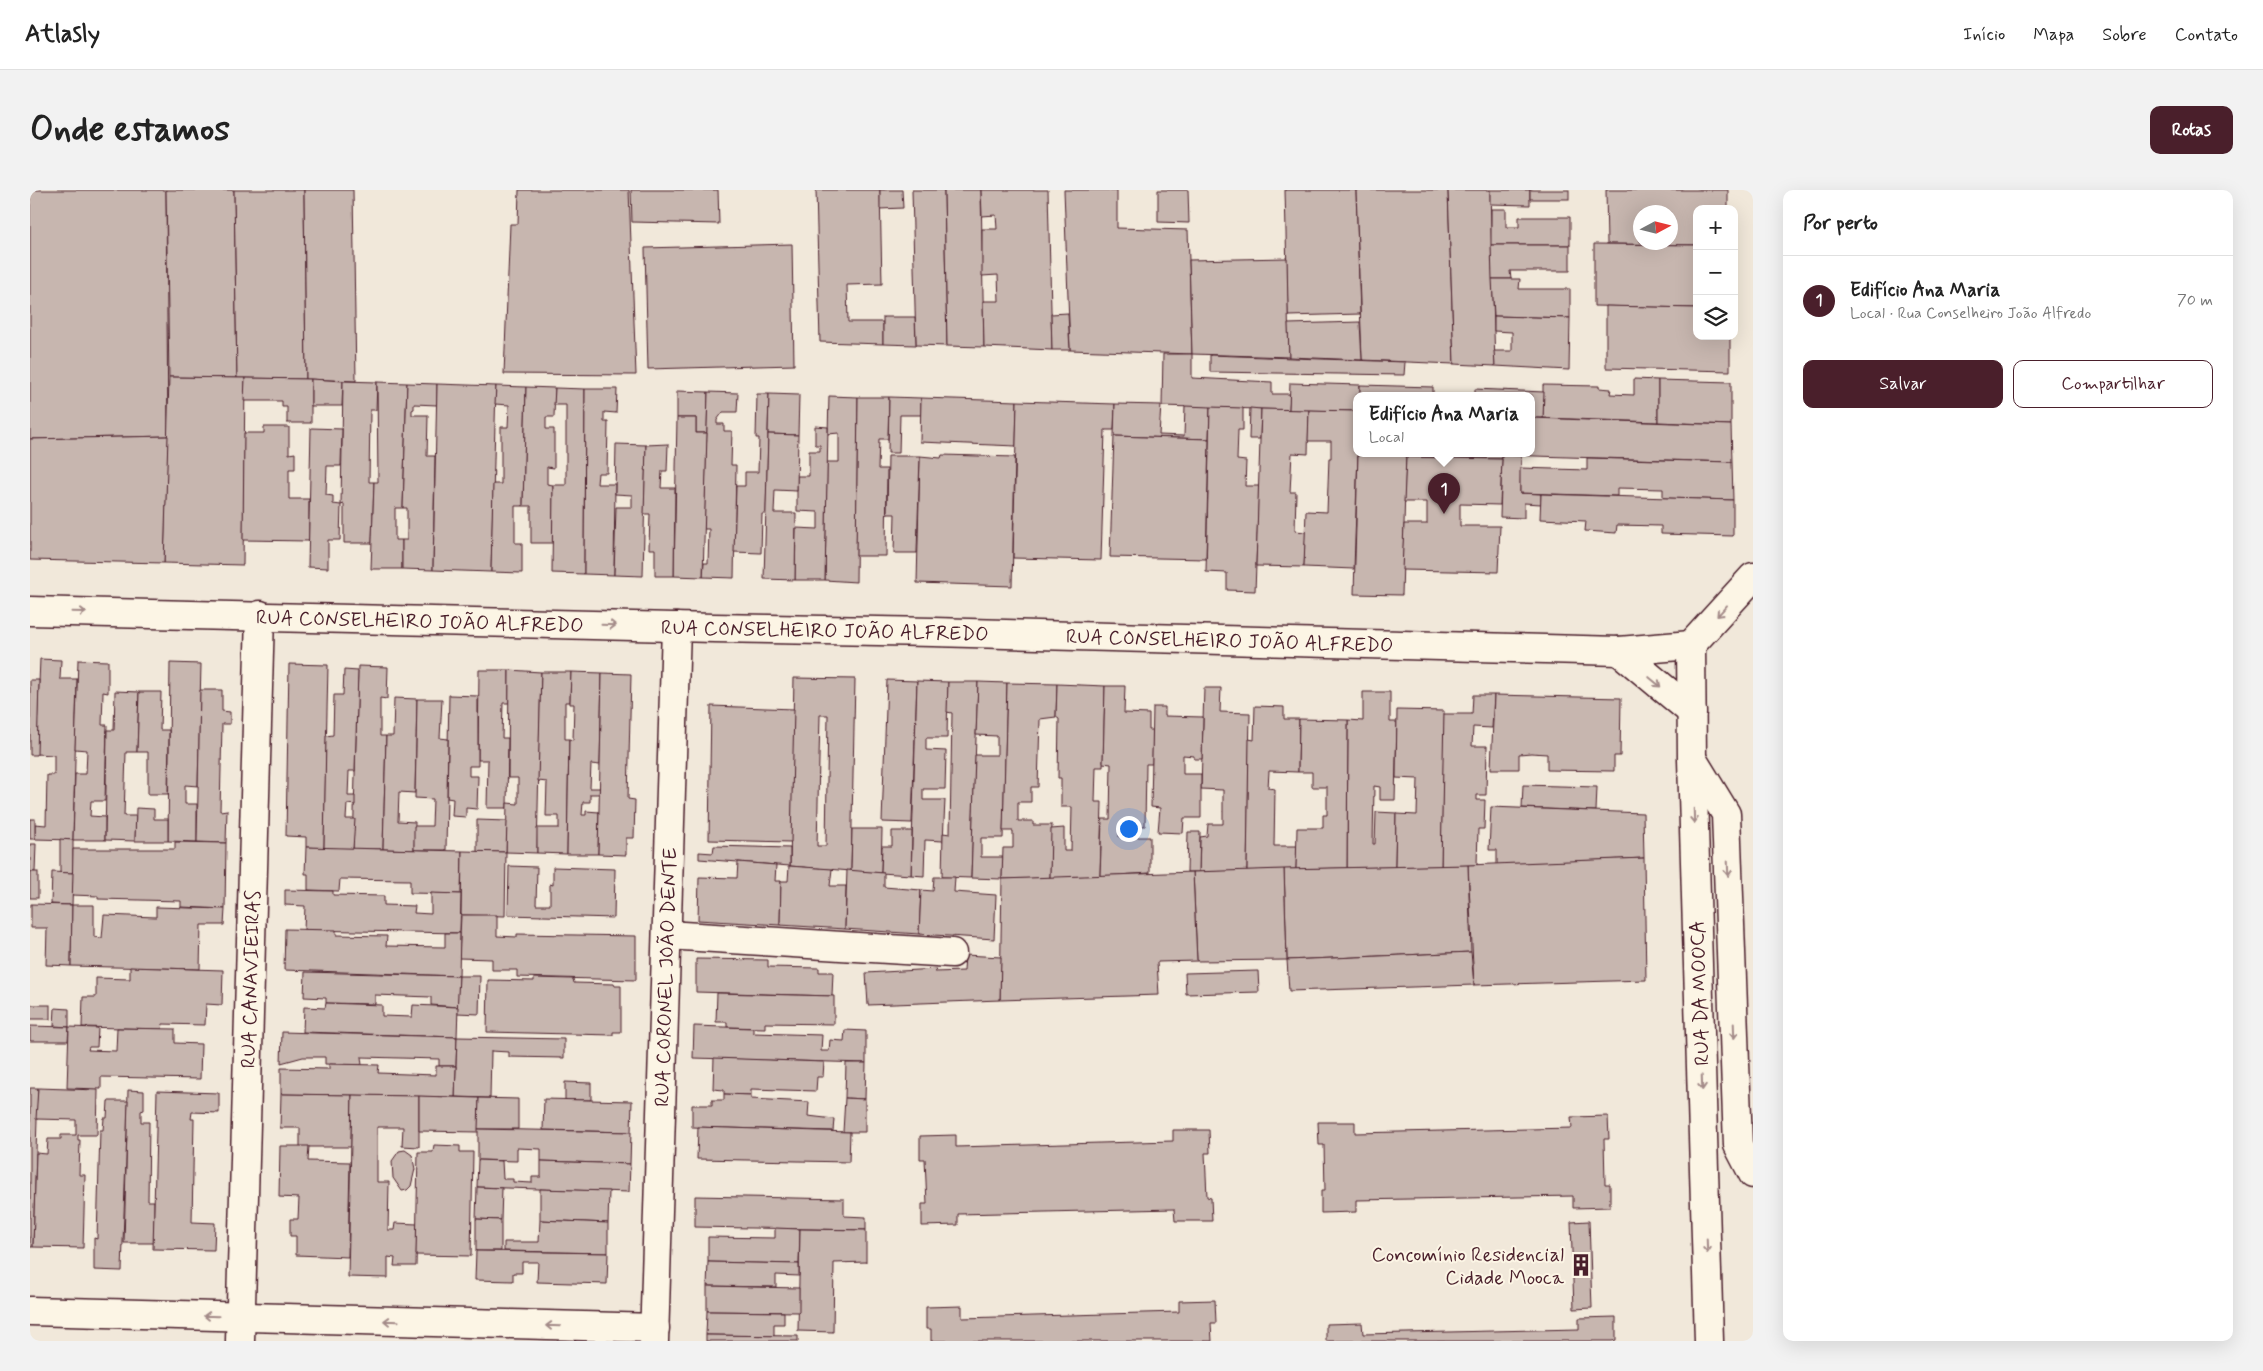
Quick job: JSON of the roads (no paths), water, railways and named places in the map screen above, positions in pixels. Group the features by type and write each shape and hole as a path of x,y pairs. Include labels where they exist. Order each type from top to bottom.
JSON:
{"street":[{"path":"1691,645 1753,577"},
{"name":"RUA CONSELHEIRO JOÃO ALFREDO","path":"30,611 953,632 1619,651 1691,645"},
{"name":"RUA CANAVIEIRAS","path":"241,1329 260,615"},
{"name":"RUA CORONEL JOÃO DENTE","path":"30,1311 241,1329 654,1335 676,627"},
{"name":"RUA DA MOOCA","path":"1691,645 1692,759 1709,1341"},
{"path":"1619,651 1692,712"},
{"path":"1692,759 1726,814 1738,1145 1753,1174"},
{"path":"667,935 952,953"}],"place":[{"name":"Edifício Ana Maria","path":"1444,514"},
{"name":"Concomínio Residencial Cidade Mooca","path":"1581,1265"}]}
